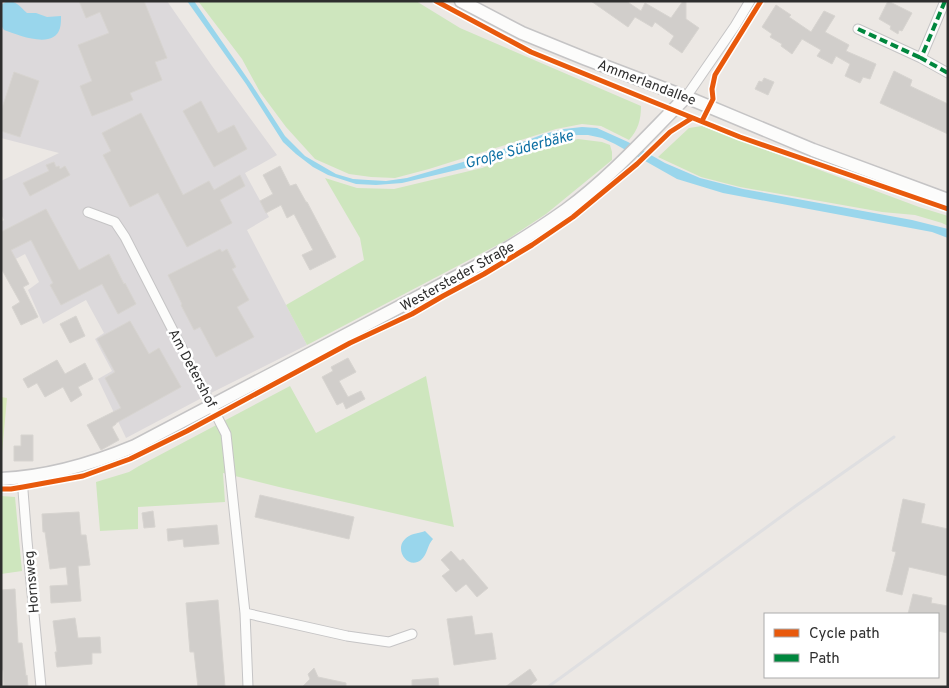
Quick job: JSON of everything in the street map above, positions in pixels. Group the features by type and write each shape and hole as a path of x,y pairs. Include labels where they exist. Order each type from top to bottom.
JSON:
{"main road":[{"name":"Ammerlandallee","path":"460,1 522,33 686,97 813,150 948,200"},
{"name":"Westersteder Straße","path":"1,479 22,478 66,470 135,446 448,282 509,248 567,209 626,159 686,97"}],"street":[{"path":"686,97 750,1"},
{"path":"921,58 944,1"},
{"path":"858,29 921,58 948,73"},
{"name":"Am Detershof","path":"88,212 115,222 125,237 226,434 245,613 248,687"},
{"name":"Hornsweg","path":"22,478 41,687"},
{"path":"245,613 347,636 389,642 412,634"}],"shaded area":[{"path":"1,1 167,1 277,155 245,173 269,217 247,230 307,345 126,438 98,379 112,371 95,339 104,333 86,300 43,324 28,290 39,282 25,254 1,267 1,222 4,220 1,214 1,181 59,153 1,138"}],"green space":[{"path":"198,1 416,1 460,28 641,106 640,120 637,129 629,140 601,126 582,124 556,129 395,178 349,174 315,159 286,127 260,92 242,59"},
{"path":"702,126 919,207 948,216 948,226 915,215 882,212 740,187 701,177 658,157 689,128"},
{"path":"578,139 610,145 612,160 546,214 505,241 307,345 286,305 364,260 360,238 325,178 357,188 394,189 482,168 543,146"},
{"path":"426,376 454,527 223,473 225,502 138,507 138,529 100,531 96,482 129,472 290,386 316,433"},
{"path":"1,397 7,398 1,464"},
{"path":"1,496 15,497 22,571 1,574"}],"water":[{"path":"7,1 16,3 27,13 36,13 47,17 61,16 60,28 56,35 43,40 4,30 1,25 1,5"},
{"name":"Große Süderbäke","path":"187,1 194,1 285,136 305,156 336,174 353,179 368,180 386,181 407,178 463,162 544,134 564,129 597,128 628,142 665,163 700,178 743,189 912,220 948,229 948,238 932,232 723,193 677,179 615,144 602,138 588,135 561,138 478,165 402,183 356,184 328,175 313,167 283,142 246,84"},
{"path":"425,531 433,539 423,558 416,563 406,560 401,551 404,540 413,534"}],"building":[{"path":"79,1 144,1 167,58 155,62 162,80 130,93 133,100 92,116 80,86 92,81 78,45 109,33 100,12 86,18"},
{"path":"591,1 626,1 641,11 645,3 671,18 683,1 686,1 686,19 699,28 682,53 669,44 674,36 655,22 652,27 635,17 628,27"},
{"path":"888,1 912,13 902,31 899,30 898,34 890,29 891,26 879,19"},
{"path":"776,5 791,15 789,17 811,32 824,11 835,16 825,32 849,45 846,51 876,64 870,79 863,77 860,83 845,76 850,64 836,56 832,64 817,56 821,50 802,39 792,54 781,46 782,44 770,37 772,34 762,27"},
{"path":"894,71 912,80 910,86 948,104 948,134 880,103"},
{"path":"14,72 39,81 20,137 1,131 1,111"},
{"path":"764,78 774,82 768,95 755,89 759,81 762,82"},
{"path":"201,101 218,133 234,125 247,149 214,167 183,111"},
{"path":"141,113 183,195 209,181 214,190 240,175 245,186 220,200 232,223 187,247 158,193 130,207 103,155 111,151 102,133"},
{"path":"54,162 56,167 59,166 60,169 65,166 70,175 30,196 23,183 49,171 46,165"},
{"path":"280,166 290,186 296,184 336,257 310,270 302,255 313,250 294,214 287,218 281,205 266,213 260,201 273,194 263,175"},
{"path":"46,209 79,270 109,254 136,304 118,314 102,284 61,305 50,285 53,283 31,240 11,250 29,284 23,287 38,317 21,325 12,307 20,302 1,268 1,232"},
{"path":"220,249 222,252 227,249 236,267 232,269 249,300 237,307 254,337 216,357 200,327 194,330 168,275"},
{"path":"76,316 85,336 70,343 60,324"},
{"path":"130,321 149,354 159,348 181,387 116,423 112,427 119,440 101,450 87,425 121,408 105,378 115,372 97,339"},
{"path":"348,358 356,372 339,381 348,397 361,391 365,399 346,409 343,402 337,405 322,377 333,371 331,367"},
{"path":"57,360 65,374 85,363 93,379 78,387 82,395 71,402 63,387 45,397 37,383 28,388 23,379"},
{"path":"21,435 33,435 33,461 14,461 14,446 21,446"},
{"path":"260,495 354,517 349,539 255,517"},
{"path":"903,499 925,504 921,523 948,529 948,576 909,567 902,595 886,591 896,552 892,551"},
{"path":"153,511 155,527 144,528 142,513"},
{"path":"79,512 81,535 86,535 90,565 78,566 81,601 51,603 50,586 68,585 66,567 50,569 45,532 43,532 42,514"},
{"path":"217,525 219,544 184,547 183,539 168,541 167,529"},
{"path":"451,551 460,561 463,559 488,588 477,597 466,584 456,592 442,576 450,570 441,560"},
{"path":"15,589 18,643 22,643 28,687 4,687 3,670 1,670 1,590"},
{"path":"913,594 932,598 931,603 948,606 948,633 939,631 939,613 908,613"},
{"path":"218,600 225,687 198,687 194,652 190,652 186,603"},
{"path":"472,616 475,635 492,633 496,659 454,665 447,619"},
{"path":"75,618 78,638 100,637 101,653 92,653 92,664 57,667 53,621"},
{"path":"314,668 318,677 346,683 346,687 302,687 310,679 308,674"},
{"path":"530,669 537,680 528,687 505,687"},
{"path":"438,678 439,687 412,687 412,680"}],"railway":[{"path":"548,687 797,505 894,437"}],"marked path":[{"path":"945,1 921,58 948,73"},
{"path":"858,29 921,58"}],"cycle path":[{"path":"436,1 531,52 651,101 740,137 948,209"},
{"path":"702,121 713,99 712,89 715,75 761,1"},
{"path":"1,489 11,489 83,476 130,459 187,431 350,343 412,314 484,274 573,217 637,164 670,132 692,118"}]}
